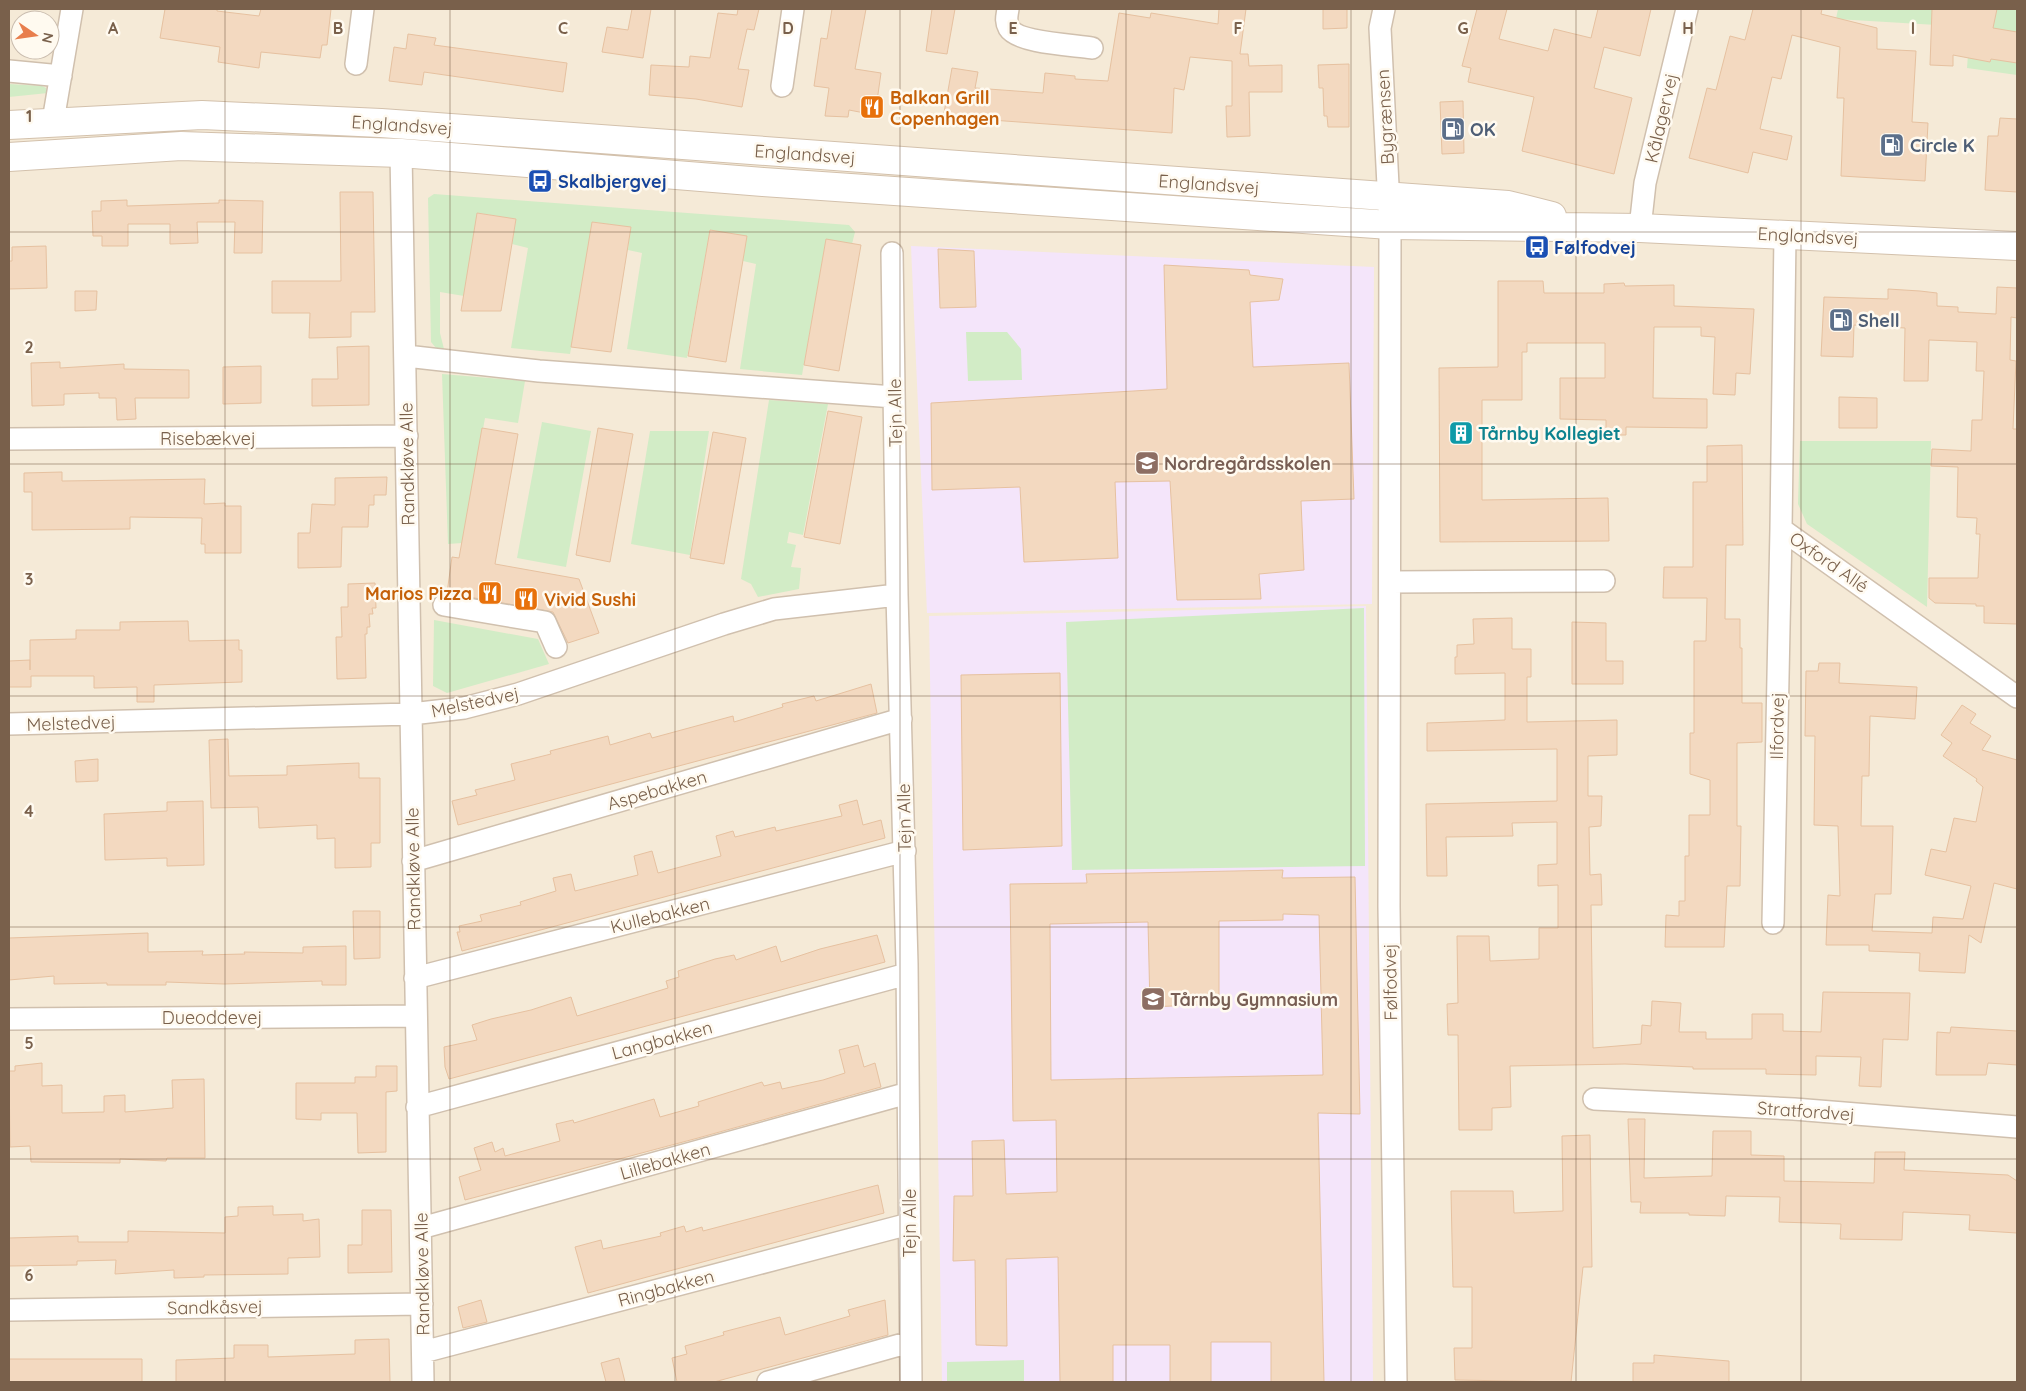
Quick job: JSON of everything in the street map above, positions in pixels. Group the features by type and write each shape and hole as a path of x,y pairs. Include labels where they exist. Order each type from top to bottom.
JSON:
{"street":[{"path":"53,121 72,9"},
{"path":"356,64 364,9"},
{"path":"782,86 793,9"},
{"path":"1008,9 1006,20 1010,29 1019,37 1092,48"},
{"name":"Bygrænsen","path":"1384,9 1380,28 1390,225"},
{"name":"Kålagervej","path":"1640,228 1645,183 1687,9"},
{"path":"9,71 61,76"},
{"name":"Englandsvej","path":"9,125 53,121 202,115 381,123 1508,205 1599,227"},
{"name":"Englandsvej","path":"9,157 181,146 401,153 762,182 1390,225 1640,228 2017,246"},
{"name":"Randkløve Alle","path":"401,153 423,1382"},
{"name":"Følfodvej","path":"1390,225 1389,907 1396,1382"},
{"name":"Oxford Allé","path":"1785,235 1782,528 2017,697"},
{"name":"Tejn Alle","path":"892,253 897,596 905,851 911,1382"},
{"path":"406,356 539,371 894,397"},
{"name":"Risebækvej","path":"9,439 407,436"},
{"name":"Ilfordvej","path":"1773,924 1782,528"},
{"path":"1390,582 1604,581"},
{"name":"Melstedvej","path":"9,724 410,714 464,708 518,694 724,624 774,609 897,596"},
{"path":"444,605 545,622 556,647"},
{"name":"Aspebakken","path":"413,861 902,719"},
{"name":"Kullebakken","path":"415,978 905,851"},
{"name":"Langbakken","path":"417,1107 907,974"},
{"name":"Dueoddevej","path":"9,1019 416,1016"},
{"name":"Lillebakken","path":"421,1228 908,1093"},
{"name":"Stratfordvej","path":"1594,1099 1794,1109 2017,1127"},
{"name":"Ringbakken","path":"423,1352 909,1224"},
{"name":"Sandkåsvej","path":"9,1310 422,1304"},
{"path":"768,1382 910,1342"}],"shaded area":[{"path":"9,9 2017,9 2017,1382 9,1382"},
{"name":"Nordregårdsskolen","path":"911,246 1374,267 1372,604 927,613"},
{"name":"Tårnby Gymnasium","path":"1366,606 1373,1382 942,1382 929,616"}],"green space":[{"path":"1838,9 2017,9 2017,75 1967,68 1970,27 1836,19"},
{"path":"9,84 42,86 46,88 48,93 9,97"},
{"path":"434,194 849,225 855,232 852,244 826,240 802,375 740,369 756,264 743,261 746,236 710,230 687,358 627,349 642,253 628,250 630,227 593,222 570,354 511,348 528,248 512,244 516,219 478,213 464,296 440,292 440,333 444,349 436,348 431,342 428,198"},
{"path":"966,332 1007,332 1021,349 1022,380 968,381"},
{"path":"442,374 525,381 518,423 485,418 462,543 448,544"},
{"path":"769,400 828,404 803,535 789,532 787,543 796,545 791,567 801,568 799,589 758,597 751,584 741,579"},
{"path":"542,422 591,431 566,567 517,558"},
{"path":"650,431 709,431 690,555 631,544"},
{"path":"1800,441 1931,441 1927,607 1807,524 1798,504"},
{"path":"1364,608 1365,866 1072,870 1066,622"},
{"path":"434,620 538,639 549,664 447,693 433,686"},
{"path":"1024,1360 1024,1382 947,1382 947,1362"}],"building":[{"path":"165,9 217,9 217,11 259,16 261,9 331,9 327,45 322,45 320,58 261,52 259,68 218,62 220,47 160,38"},
{"path":"632,9 651,9 643,58 602,52 607,27 628,30"},
{"path":"738,9 759,9 754,30 747,29 738,69 749,70 742,107 696,99 649,95 651,65 689,67 690,56 710,58 718,13 737,15"},
{"path":"832,9 866,9 855,69 881,73 875,115 849,110 848,117 825,116 829,88 814,86 821,38 827,39"},
{"path":"932,9 955,9 947,54 926,51"},
{"path":"1219,9 1246,9 1240,54 1248,54 1249,66 1282,65 1282,92 1249,92 1250,136 1227,137 1226,106 1232,106 1232,61 1190,57 1184,90 1174,88 1172,133 991,120 944,113 952,68 978,72 975,88 1043,93 1045,73 1075,76 1075,79 1108,81 1119,13 1150,18 1151,13 1218,24"},
{"path":"1323,9 1347,9 1347,28 1323,29"},
{"path":"1477,9 1507,9 1499,39 1548,51 1554,29 1591,38 1598,9 1651,9 1640,56 1604,47 1594,88 1632,98 1614,174 1522,151 1534,97 1468,82 1471,68 1462,66"},
{"path":"1753,9 1822,9 1821,14 1877,28 1877,49 1916,51 1912,122 1928,123 1925,181 1841,176 1844,98 1837,98 1840,47 1792,35 1781,79 1772,77 1760,129 1792,136 1787,160 1753,152 1748,173 1689,158 1707,88 1716,90 1730,36 1745,40"},
{"path":"1932,9 1997,9 1993,28 2017,32 2017,63 1991,59 1990,62 1953,55 1953,66 1930,65"},
{"path":"408,34 436,38 434,45 567,63 563,92 424,72 422,85 389,81 394,47 406,49"},
{"path":"1349,64 1349,127 1328,127 1327,116 1324,116 1323,88 1319,88 1318,65"},
{"path":"1463,101 1464,153 1442,154 1440,102"},
{"path":"2000,118 2017,119 2017,192 1985,190 1988,136 1998,136"},
{"path":"340,192 373,192 375,312 351,312 351,337 309,338 310,313 272,313 272,281 341,281"},
{"path":"127,200 127,206 219,203 219,200 263,201 262,253 234,253 235,222 197,222 198,243 170,244 170,224 128,224 128,246 102,246 102,236 93,236 92,211 101,211 101,201"},
{"path":"477,213 516,219 501,311 461,311"},
{"path":"592,222 631,227 611,352 571,347"},
{"path":"710,230 747,236 726,362 688,356"},
{"path":"826,239 861,245 839,371 804,365"},
{"path":"46,246 47,288 9,289 9,261 12,261 12,247"},
{"path":"938,249 974,251 976,307 940,308"},
{"path":"1164,265 1249,270 1250,275 1283,279 1279,300 1250,302 1253,367 1349,363 1354,499 1301,501 1304,570 1259,574 1261,599 1177,600 1170,481 1115,482 1118,558 1024,562 1020,487 932,490 931,403 1167,389"},
{"path":"1498,281 1543,281 1544,293 1604,293 1604,284 1624,283 1625,286 1674,285 1674,306 1754,309 1750,374 1736,373 1735,395 1713,394 1715,337 1701,336 1701,327 1654,327 1653,398 1707,399 1707,428 1626,427 1626,435 1606,435 1606,420 1560,419 1560,378 1605,378 1605,343 1527,343 1527,352 1522,352 1522,400 1482,400 1482,500 1608,498 1609,541 1440,542 1439,368 1498,367"},
{"path":"1997,287 2017,288 2017,318 2011,317 2010,360 2016,361 2013,429 2017,429 2017,624 1984,623 1984,606 1976,606 1976,604 1935,603 1929,598 1929,578 1978,578 1980,534 1976,534 1977,518 1957,517 1958,467 1931,466 1932,449 1971,451 1972,420 1982,420 1984,371 1976,371 1977,342 1929,340 1928,381 1904,381 1905,328 1854,325 1853,357 1821,356 1824,297 1888,299 1888,289 1920,291 1937,293 1937,306 1958,307 1958,312 1996,314"},
{"path":"75,291 97,291 96,310 75,311"},
{"path":"369,346 369,405 312,406 312,379 338,379 337,347"},
{"path":"60,362 60,368 124,364 124,369 189,370 189,398 135,398 136,419 117,420 116,398 99,398 99,393 64,394 64,405 32,406 31,363"},
{"path":"261,366 261,403 223,404 223,367"},
{"path":"1839,397 1877,398 1877,428 1839,428"},
{"path":"828,411 862,417 840,544 804,537"},
{"path":"482,428 518,434 495,564 579,579 599,633 568,643 553,612 447,593 452,557 459,558"},
{"path":"598,428 633,434 610,562 576,555"},
{"path":"713,432 746,438 724,564 690,558"},
{"path":"1742,445 1743,545 1726,545 1725,619 1740,619 1742,703 1762,703 1762,742 1737,743 1737,826 1741,826 1740,886 1727,886 1724,947 1665,947 1666,915 1679,916 1679,901 1685,901 1685,856 1689,856 1689,815 1710,815 1710,780 1690,774 1690,733 1694,733 1694,641 1706,641 1707,598 1663,598 1664,567 1693,567 1693,482 1707,482 1707,446"},
{"path":"62,472 62,481 205,479 204,504 225,503 225,506 241,506 241,553 205,553 205,544 201,544 202,518 130,517 130,529 32,530 32,492 24,492 24,473"},
{"path":"387,477 386,495 374,495 374,505 369,505 368,527 342,527 341,567 298,568 298,533 310,533 312,504 335,505 335,478"},
{"path":"375,583 376,608 372,608 373,614 369,614 370,627 367,627 367,634 365,634 366,678 337,679 336,637 342,637 341,607 348,607 348,584"},
{"path":"1512,618 1512,649 1531,649 1531,677 1527,677 1527,722 1617,720 1617,755 1588,756 1588,796 1602,796 1601,826 1589,827 1590,875 1601,874 1602,905 1591,905 1593,1048 1641,1044 1642,1025 1651,1026 1652,1001 1681,1003 1679,1032 1706,1032 1706,1039 1752,1039 1752,1014 1783,1014 1783,1031 1821,1032 1823,992 1910,993 1908,1040 1883,1039 1881,1087 1859,1086 1861,1057 1816,1056 1816,1075 1766,1074 1766,1069 1693,1069 1693,1067 1625,1064 1510,1066 1511,1107 1492,1108 1492,1130 1459,1130 1458,1035 1448,1035 1447,1004 1458,1003 1457,936 1489,936 1490,961 1539,959 1539,928 1558,928 1558,885 1538,886 1538,865 1557,864 1557,822 1512,823 1513,836 1446,837 1447,876 1427,876 1426,804 1557,801 1557,749 1427,751 1427,723 1505,720 1505,673 1455,674 1455,657 1457,657 1457,645 1474,644 1473,619"},
{"path":"188,621 189,641 239,640 239,650 242,650 242,682 154,685 154,702 137,702 137,687 94,688 94,676 31,676 31,687 9,687 9,661 30,660 30,640 76,639 76,630 120,630 120,622"},
{"path":"1572,622 1606,623 1606,661 1623,661 1623,684 1572,684"},
{"path":"1819,663 1840,663 1839,683 1917,687 1915,719 1870,716 1869,776 1862,776 1861,826 1893,826 1891,894 1875,894 1872,931 1932,933 1933,917 1963,919 1971,886 1925,875 1931,849 1946,852 1954,818 1976,822 1983,787 1976,781 1977,779 1943,756 1952,743 1941,735 1962,705 1976,714 1970,723 1991,736 1982,750 2017,760 2017,889 1994,883 1981,943 1969,935 1965,973 1919,971 1920,953 1869,951 1869,945 1826,945 1828,895 1840,896 1838,826 1814,825 1815,736 1805,736 1806,671 1818,671"},
{"path":"1060,673 1062,846 963,850 961,675"},
{"path":"871,684 877,713 458,825 452,801 477,795 475,790 515,780 511,764 551,754 550,751 608,736 610,745 650,733 652,738 733,716 734,722 783,707 782,704 814,696 816,701"},
{"path":"228,739 229,776 287,775 287,766 359,763 359,778 380,778 380,843 371,843 371,867 335,868 335,838 317,839 317,825 259,828 258,807 211,808 209,740"},
{"path":"98,759 98,781 76,782 75,761"},
{"path":"857,800 863,825 881,820 885,838 462,951 457,932 460,932 459,926 482,921 480,915 521,905 520,902 556,891 553,878 571,874 575,891 638,875 634,856 652,851 658,873 721,856 716,836 733,831 735,837 775,827 776,831 842,816 839,805"},
{"path":"203,801 204,865 167,866 167,858 105,860 104,814 167,811 167,802"},
{"path":"1283,870 1282,878 1355,877 1360,1114 1318,1113 1324,1382 1271,1382 1271,1342 1211,1342 1211,1382 1170,1382 1170,1345 1113,1345 1113,1382 1060,1382 1058,1257 1006,1259 1007,1346 976,1345 975,1260 953,1261 954,1196 973,1196 972,1141 1004,1140 1006,1194 1057,1192 1056,1120 1013,1121 1010,884 1087,883 1086,874","holes":["1283,914 1319,915 1323,1075 1051,1080 1050,924 1148,922 1150,1007 1219,1004 1219,921 1283,920"]},
{"path":"353,911 380,911 380,958 354,959"},
{"path":"148,933 148,952 203,951 202,955 245,954 244,952 303,953 303,947 346,946 346,985 322,985 322,981 224,984 166,982 166,985 54,984 54,976 9,980 9,938"},
{"path":"877,935 885,962 449,1079 445,1067 444,1047 477,1040 472,1025 491,1019 531,1010 571,997 577,1016 668,988 666,981 679,977 678,971 715,959 734,955 736,960 776,946 781,962 820,949"},
{"path":"1951,1027 2017,1031 2017,1065 1988,1063 1986,1075 1936,1075 1937,1032 1950,1033"},
{"path":"858,1045 864,1067 875,1063 881,1087 465,1200 459,1177 481,1170 474,1148 492,1142 495,1152 503,1148 505,1156 560,1141 556,1124 573,1120 574,1123 654,1099 660,1117 699,1106 698,1102 762,1082 764,1086 780,1082 782,1089 823,1080 845,1073 839,1050"},
{"path":"42,1063 42,1086 62,1085 62,1113 104,1112 104,1096 125,1095 125,1112 173,1108 172,1080 204,1079 205,1158 167,1158 166,1161 120,1159 120,1163 31,1162 30,1146 10,1147 9,1071 15,1071 15,1066"},
{"path":"376,1066 397,1066 397,1091 386,1092 386,1152 358,1153 357,1113 321,1113 321,1120 296,1119 296,1083 355,1083 355,1077 376,1077"},
{"path":"1628,1119 1645,1119 1644,1178 1712,1176 1713,1131 1751,1131 1751,1155 1784,1156 1784,1181 1874,1183 1875,1152 1905,1152 1904,1170 2008,1175 2017,1181 2017,1233 1969,1230 1970,1215 1903,1212 1902,1240 1840,1239 1841,1224 1779,1222 1780,1197 1726,1196 1725,1216 1689,1215 1689,1213 1640,1213 1641,1202 1631,1202"},
{"path":"1590,1135 1592,1267 1583,1267 1571,1382 1455,1380 1454,1348 1472,1348 1472,1287 1453,1287 1451,1191 1513,1191 1514,1213 1563,1211 1562,1136"},
{"path":"878,1185 884,1213 588,1293 575,1247 601,1240 603,1249 661,1236 660,1233 684,1226 686,1232 702,1227 703,1231"},
{"path":"273,1206 273,1215 303,1214 303,1221 319,1219 320,1257 288,1258 288,1274 204,1275 204,1277 174,1278 174,1270 115,1274 116,1260 77,1261 77,1265 9,1266 9,1238 78,1236 78,1242 128,1242 128,1231 225,1233 225,1217 238,1216 238,1207"},
{"path":"362,1210 391,1210 392,1272 348,1273 348,1245 362,1245"},
{"path":"481,1300 487,1322 463,1328 458,1307"},
{"path":"885,1300 888,1335 714,1382 677,1382 672,1358 687,1354 685,1346 724,1335 723,1332 780,1317 785,1335 850,1316 848,1310"},
{"path":"389,1339 390,1382 176,1382 176,1360 234,1358 234,1345 268,1345 268,1357 355,1354 355,1340"},
{"path":"1654,1355 1729,1361 1729,1382 1633,1382 1633,1363 1654,1363"},
{"path":"619,1358 625,1382 606,1382 601,1363"},
{"path":"9,1359 142,1359 142,1382 9,1382"}],"place":[{"name":"Balkan Grill Copenhagen","path":"872,107"},
{"name":"OK","path":"1453,129"},
{"name":"Circle K","path":"1892,145"},
{"name":"Skalbjergvej","path":"540,181"},
{"name":"Følfodvej","path":"1537,247"},
{"name":"Shell","path":"1841,320"},
{"name":"Tårnby Kollegiet","path":"1461,433"},
{"name":"Nordregårdsskolen","path":"1147,463"},
{"name":"Marios Pizza","path":"490,593"},
{"name":"Vivid Sushi","path":"526,599"},
{"name":"Tårnby Gymnasium","path":"1153,999"}]}
